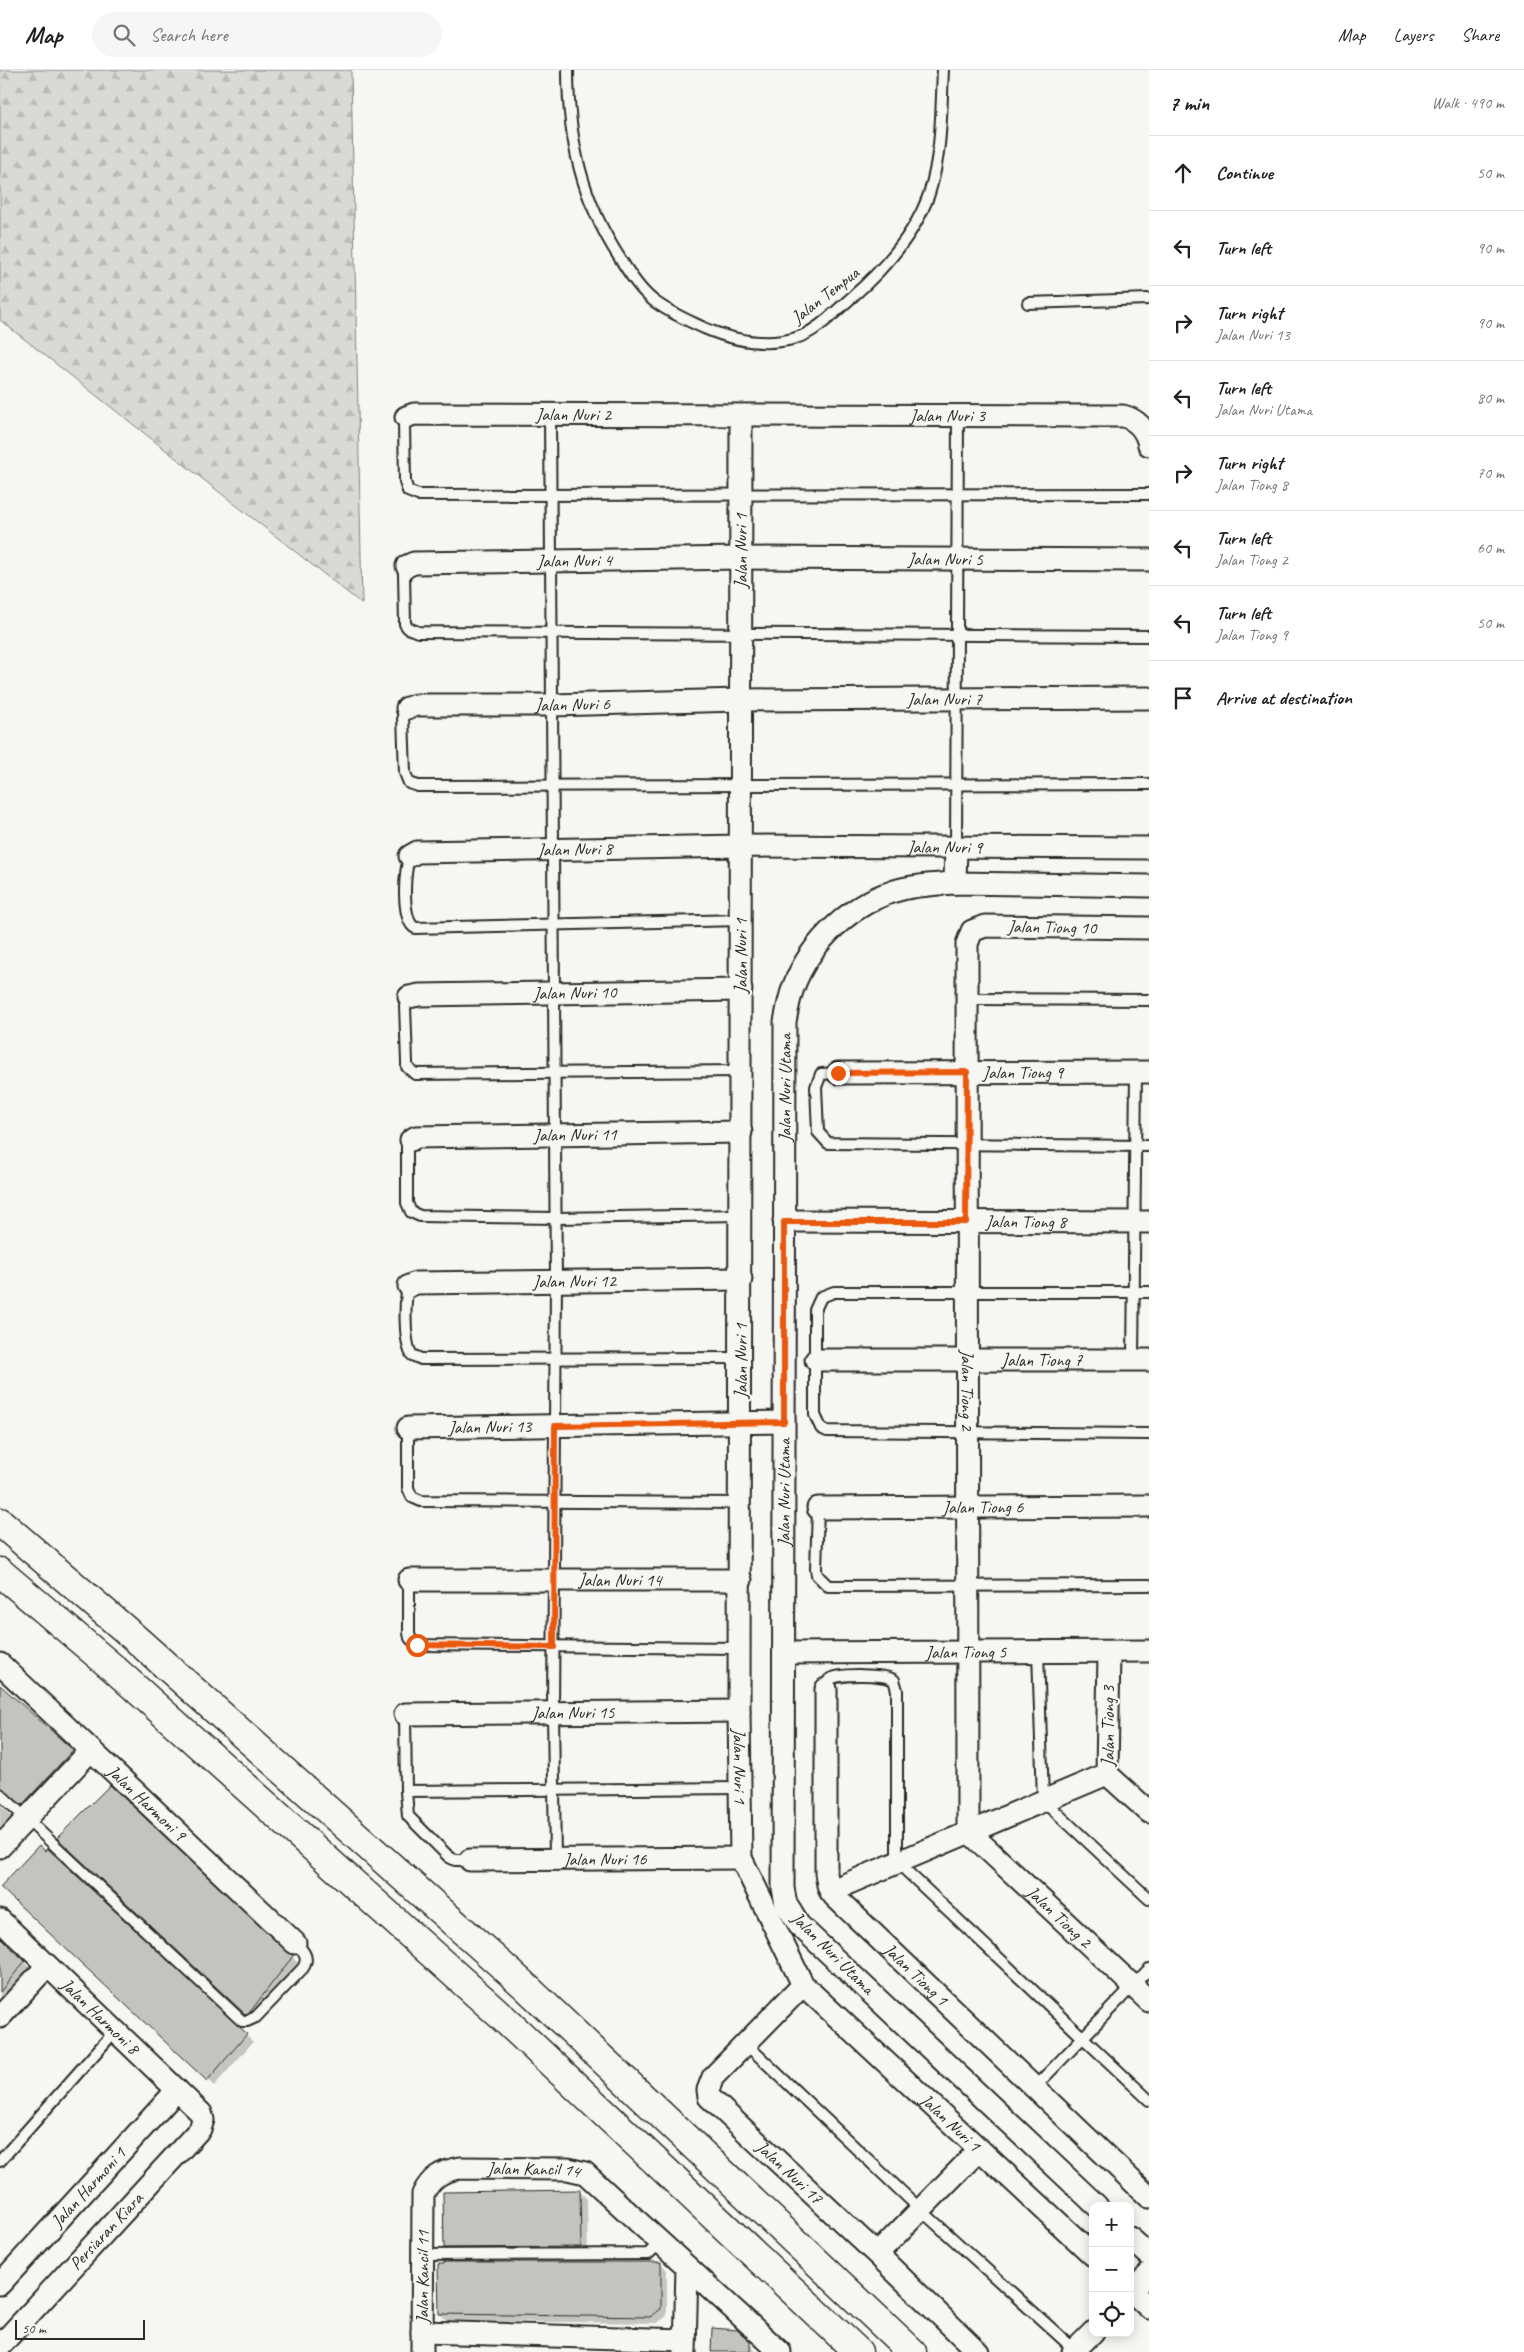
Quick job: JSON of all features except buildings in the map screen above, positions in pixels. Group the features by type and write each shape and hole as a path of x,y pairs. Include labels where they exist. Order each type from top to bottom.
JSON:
{"main road":[{"path":"0,1522 144,1646 525,1986 912,2352"},
{"path":"0,1572 112,1667 499,2014 858,2352"}],"street":[{"name":"Jalan Nuri 2","path":"406,417 414,414 741,416"},
{"name":"Jalan Nuri 3","path":"741,416 1123,416 1136,422 1148,440"},
{"name":"Jalan Nuri 1","path":"741,416 739,1711 741,1858 803,1985 1089,2251"},
{"name":"Jalan Nuri 5","path":"740,558 1149,560"},
{"name":"Jalan Nuri 4","path":"407,566 414,563 740,558"},
{"name":"Jalan Nuri 7","path":"740,700 1149,698"},
{"name":"Jalan Nuri 6","path":"407,708 416,704 552,704 740,700"},
{"name":"Jalan Nuri 9","path":"740,846 1149,848"},
{"name":"Jalan Nuri 8","path":"410,856 417,852 740,846"},
{"path":"955,883 956,847"},
{"name":"Jalan Nuri Utama","path":"1093,2202 799,1924 790,1912 783,1888 785,1022 793,989 806,962 823,938 847,916 875,899 900,889 926,884 955,883 1149,886"},
{"name":"Jalan Tiong 10","path":"967,947 968,937 972,931 985,926 1149,928"},
{"name":"Jalan Tiong 2","path":"967,947 968,1506 966,1652 968,1832 1149,2001"},
{"name":"Jalan Nuri 10","path":"410,997 419,995 740,990"},
{"name":"Jalan Tiong 9","path":"838,1073 1142,1072"},
{"name":"Jalan Nuri 11","path":"411,1140 416,1137 740,1132"},
{"name":"Jalan Tiong 8","path":"784,1222 1141,1222"},
{"name":"Jalan Nuri 12","path":"410,1286 416,1283 740,1278"},
{"name":"Jalan Tiong 7","path":"816,1360 1141,1360"},
{"name":"Jalan Nuri 13","path":"408,1428 784,1422"},
{"name":"Jalan Tiong 6","path":"818,1508 1149,1506"},
{"name":"Jalan Nuri 14","path":"409,1580 740,1580"},
{"name":"Jalan Tiong 3","path":"1109,1652 1107,1774 1149,1812"},
{"name":"Jalan Tiong 5","path":"784,1653 1149,1652"},
{"name":"Jalan Harmoni 9","path":"0,1664 295,1943"},
{"path":"826,1689 826,1873 830,1891 1107,1774"},
{"name":"Jalan Nuri 15","path":"405,1714 739,1711"},
{"path":"0,1846 91,1750"},
{"name":"Jalan Nuri 16","path":"470,1860 741,1858"},
{"name":"Jalan Tiong 1","path":"830,1891 838,1901 1149,2197"},
{"name":"Jalan Harmoni 8","path":"0,1920 201,2112"},
{"path":"0,2017 47,1966"},
{"name":"Jalan Nuri 17","path":"803,1985 713,2077 708,2090 710,2097 878,2254 978,2352"},
{"name":"Jalan Harmoni 1","path":"0,2284 176,2090"},
{"name":"Persiaran Kiara","path":"0,2346 200,2129 203,2120 201,2112"},
{"path":"878,2254 979,2150"},
{"name":"Jalan Kancil 14","path":"421,2203 428,2184 437,2175 448,2170 574,2170 594,2179 773,2349"},
{"name":"Jalan Kancil 11","path":"421,2203 422,2342"},
{"path":"1134,2242 1149,2255"},
{"path":"422,2342 685,2346 686,2267"},
{"path":"1134,2288 1149,2273"},
{"path":"1132,2292 1149,2308"},
{"path":"1075,2351 1089,2336"}],"lane":[{"name":"Jalan Tempua","path":"568,70 568,98 574,150 585,192 608,241 631,275 654,301 685,319 724,337 766,343 797,338 825,321 882,269 915,226 929,193 940,140 943,70"},
{"path":"1028,303 1149,299"},
{"path":"550,415 556,1218 555,1579 552,1712 554,1859"},
{"path":"956,847 958,416"},
{"path":"406,417 404,424 405,487 412,494 1149,494"},
{"path":"407,566 404,573 405,624 413,631 1149,636"},
{"path":"407,708 403,716 405,774 406,778 414,785 1149,784"},
{"path":"410,856 405,865 407,916 411,926 415,928 740,920"},
{"path":"410,997 405,1006 407,1062 408,1067 415,1074 740,1071"},
{"path":"967,999 1149,1000"},
{"path":"1141,1360 1133,1292 1141,1222 1134,1146 1142,1072"},
{"path":"838,1073 822,1074 816,1087 816,1125 818,1132 828,1143 1149,1146"},
{"path":"411,1140 408,1146 407,1203 408,1208 415,1215 556,1218 740,1214"},
{"path":"410,1286 406,1294 408,1346 412,1355 416,1358 740,1358"},
{"path":"1149,1292 967,1291 827,1293 821,1297 815,1310 815,1415 821,1428 827,1431 1149,1434"},
{"path":"408,1428 408,1488 412,1497 416,1500 740,1503"},
{"path":"818,1508 817,1576 828,1586 1149,1585"},
{"path":"409,1580 409,1633 417,1645 740,1648"},
{"path":"1038,1652 1043,1800 1149,1899"},
{"path":"826,1689 829,1680 839,1676 885,1677 894,1680 896,1685 897,1862 1149,2100"},
{"path":"405,1714 407,1814 449,1856 455,1860 470,1860"},
{"path":"406,1790 740,1788"},
{"path":"0,1794 242,2020 247,2021 256,2017 306,1964 305,1954 295,1943"},
{"path":"1034,2088 1149,1969"},
{"path":"0,2161 115,2031"},
{"path":"745,2043 921,2210 1075,2351"},
{"path":"422,2255 648,2254 661,2242"}],"green space":[{"path":"0,70 351,70 362,604 0,320"}],"route":[{"path":"417,1645 554,1647 555,1426 784,1422 784,1222 966,1222 967,1072 838,1073"}]}
